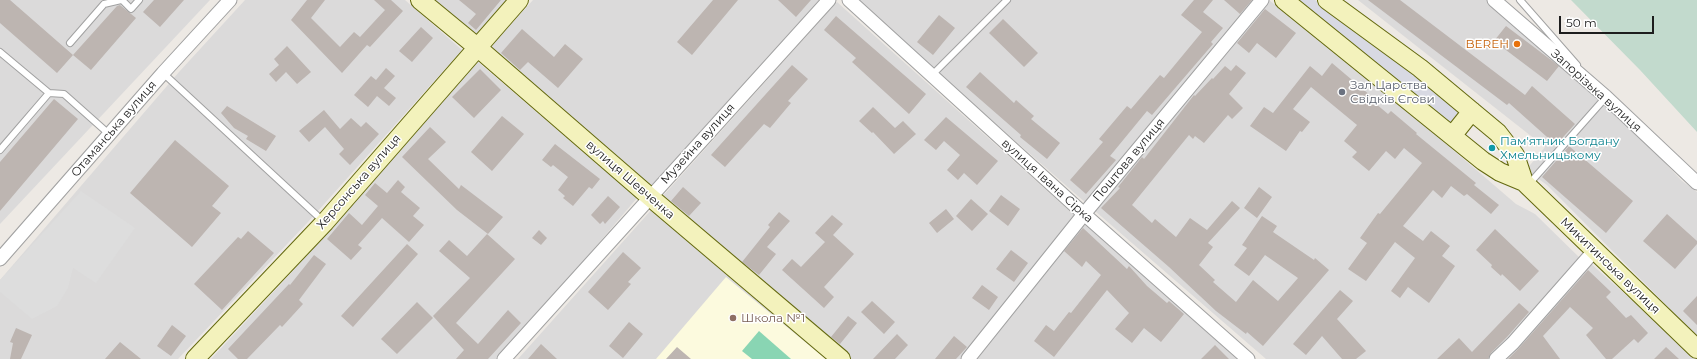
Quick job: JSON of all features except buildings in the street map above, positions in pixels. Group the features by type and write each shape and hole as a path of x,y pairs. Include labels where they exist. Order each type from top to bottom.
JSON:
{"street":[{"name":"Отаманська вулиця","path":"0,259 163,73 230,0"},
{"name":"вулиця Шевченка","path":"420,0 477,47 650,197 841,359"},
{"name":"Херсонська вулиця","path":"195,359 325,222 519,0"},
{"name":"Музейна вулиця","path":"504,359 829,0"},
{"name":"вулиця Івана Сірка","path":"849,0 1084,214 1248,359"},
{"name":"Поштова вулиця","path":"968,359 1084,214 1262,0"},
{"name":"Микитинська вулиця","path":"1284,0 1491,167 1526,184 1697,350"},
{"name":"Микитинська вулиця","path":"1327,0 1420,68 1498,133 1515,156 1526,184"},
{"name":"Запорізька вулиця","path":"1494,0 1606,97 1697,183"},
{"path":"1452,136 1472,111"},
{"path":"1496,359 1513,343 1594,251"}],"lane":[{"path":"70,43 104,4 121,0 131,9 139,0"},
{"path":"931,76 1007,0"},
{"path":"1520,0 1606,97 1526,184"},
{"path":"0,52 49,93 64,94 109,134"},
{"path":"163,73 325,222"},
{"path":"0,150 49,93"}],"shaded area":[{"path":"0,0 210,0 0,224"},
{"path":"245,0 405,0 462,50 308,222 178,359 0,359 0,280 179,72"},
{"path":"430,0 508,0 474,38"},
{"path":"533,0 822,0 652,188 489,49"},
{"path":"855,0 1255,0 1087,204"},
{"path":"1267,0 1269,0 1403,107 1516,204 1535,214 1584,262 1494,359 1266,359 1095,211"},
{"path":"1295,0 1315,0 1467,112 1452,130"},
{"path":"1358,0 1492,0 1621,117 1682,181 1697,192 1697,336 1547,185 1526,170 1545,147"},
{"path":"837,2 1074,215 963,359 846,359 662,197"},
{"path":"478,62 637,198 547,304 497,359 211,359 292,272"},
{"path":"81,191 135,228 96,283 73,268 68,288 57,306 32,319 0,292 0,280"},
{"path":"653,208 719,267 828,359 518,359"},
{"path":"1083,220 1237,359 972,359"},
{"path":"1589,262 1697,358 1697,359 1499,359"},
{"name":"Школа №1","path":"726,277 826,359 656,359"}],"green space":[{"path":"1571,0 1697,0 1697,132 1640,70"},
{"path":"759,331 791,359 752,359 742,351"}],"place":[{"name":"BEREH","path":"1517,44"},
{"name":"Зал Царства Свідків Єгови","path":"1342,92"},
{"name":"Пам'ятник Богдану Хмельницькому","path":"1492,148"},
{"name":"Школа №1","path":"733,318"}]}
